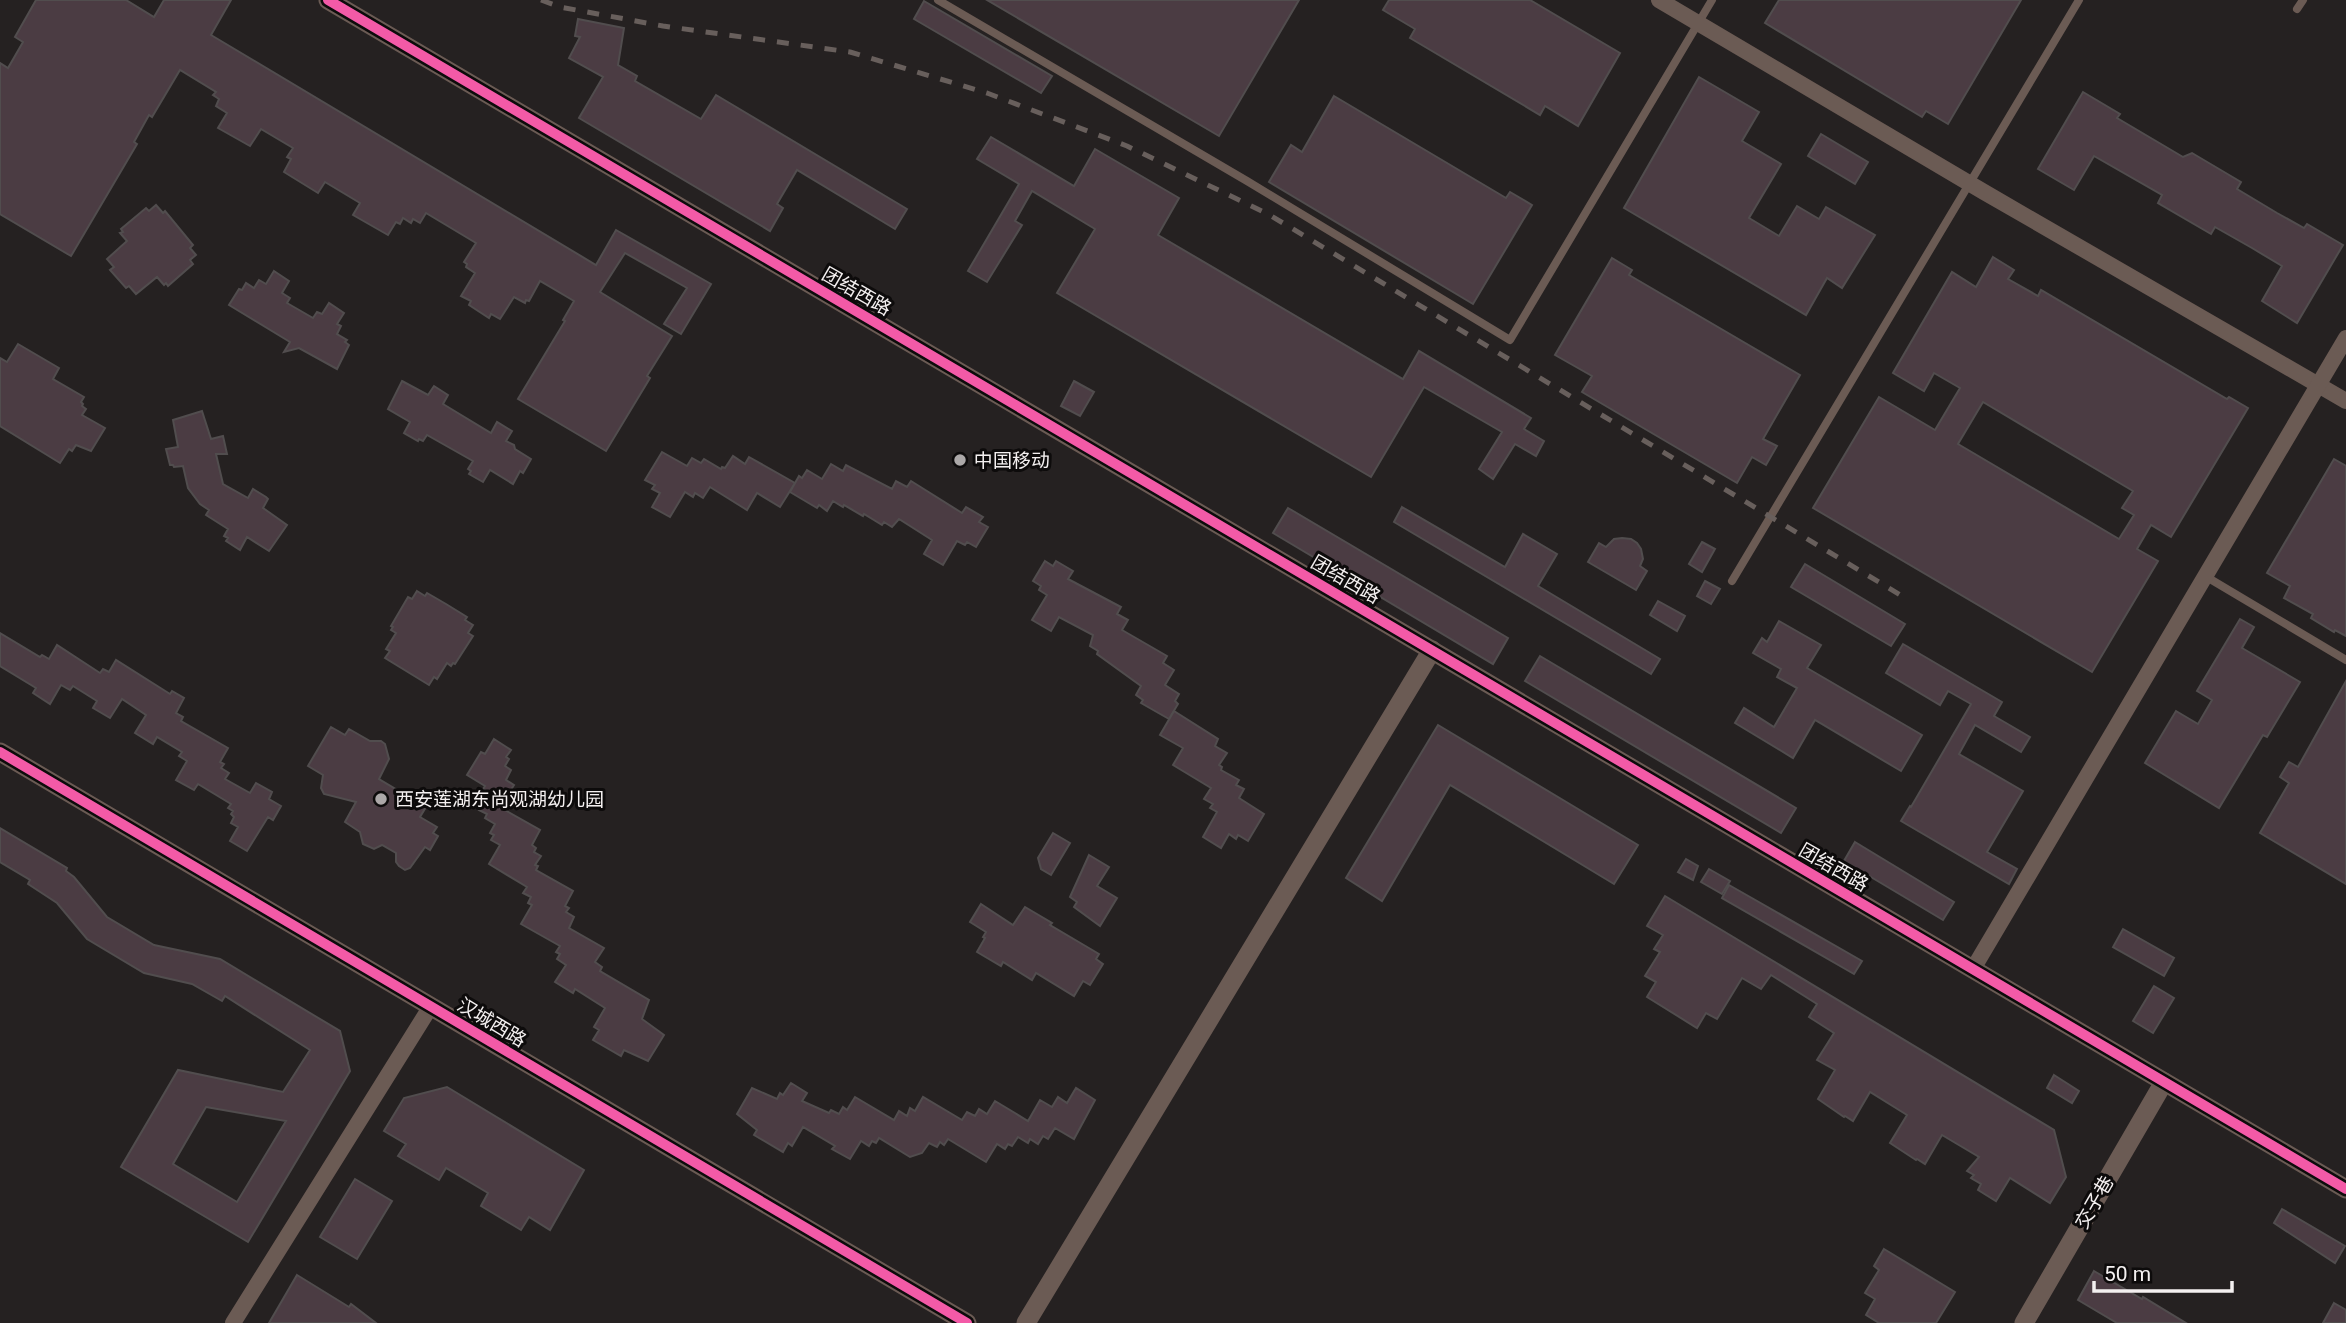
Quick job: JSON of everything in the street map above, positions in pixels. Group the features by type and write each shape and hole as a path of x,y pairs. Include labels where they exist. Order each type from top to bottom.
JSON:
{"street":[{"name":"团结西路","path":"328,0 2346,1189"},
{"path":"1659,0 2346,401"},
{"path":"1973,969 2346,338"},
{"path":"1026,1323 1432,650"},
{"name":"汉城西路","path":"0,752 967,1323"},
{"path":"233,1323 431,1006"},
{"name":"交子巷","path":"2024,1323 2164,1082"}],"lane":[{"path":"939,0 1510,340 1712,0"},
{"path":"1732,581 2079,0"},
{"path":"2297,9 2303,0"},
{"path":"2205,576 2346,660"}],"building":[{"path":"36,0 126,0 154,17 164,0 231,0 211,35 596,265 616,230 711,284 681,334 664,324 687,288 625,253 600,292 672,336 606,451 518,399 565,321 563,320 574,301 540,281 529,301 526,300 525,303 514,297 500,319 491,314 489,318 469,305 471,301 461,296 475,273 466,267 464,262 476,243 426,213 420,223 413,219 411,223 403,218 400,224 396,222 388,235 353,215 360,203 325,182 318,193 284,172 291,159 287,157 293,148 261,129 250,146 218,128 227,113 216,106 219,99 213,95 216,92 180,70 152,117 149,115 134,142 137,144 71,256 0,214 0,63 8,68 23,42 15,37"},
{"path":"987,0 1299,0 1219,136"},
{"path":"1389,0 1530,0 1620,53 1578,126 1545,106 1540,115 1410,38 1415,29 1383,10"},
{"path":"1779,0 2021,0 1948,124 1926,111 1922,117 1765,23"},
{"path":"924,1 1052,76 1041,93 914,19"},
{"path":"578,19 624,28 618,65 637,76 635,81 701,119 716,95 907,209 895,229 797,170 777,204 783,208 770,231 579,118 603,77 569,58 580,37 575,36"},
{"path":"1699,77 1759,112 1742,141 1781,164 1749,218 1779,236 1797,206 1819,219 1826,207 1875,235 1842,288 1827,278 1806,315 1624,208"},
{"path":"2083,92 2120,114 2117,118 2183,157 2192,153 2241,182 2237,189 2277,213 2304,228 2307,224 2343,245 2297,323 2262,301 2282,266 2252,248 2215,227 2211,234 2158,203 2162,195 2094,156 2074,190 2038,169"},
{"path":"1334,96 1506,198 1510,192 1532,205 1473,304 1269,182 1291,145 1302,152"},
{"path":"1821,134 1868,162 1855,184 1808,156"},
{"path":"991,137 1074,186 1095,149 1179,198 1158,235 1403,379 1419,351 1531,418 1524,429 1544,441 1536,456 1515,444 1493,479 1479,469 1502,432 1424,387 1371,477 1057,293 1095,229 1032,191 1015,221 1022,225 987,282 968,271 1019,184 977,159"},
{"path":"156,205 163,213 165,211 193,245 190,248 196,255 190,260 193,264 168,286 157,277 136,294 129,286 126,288 110,270 114,267 107,259 127,241 120,233 123,232 121,229 146,208 149,211"},
{"path":"1993,257 2014,270 2008,279 2038,296 2041,290 2227,399 2229,397 2248,408 2171,537 2151,525 2137,549 2158,561 2092,672 1813,508 1879,397 1935,430 1960,388 1934,373 1924,391 1893,373 1952,272 1976,287","holes":["1983,402 2133,491 2122,508 2134,515 2119,539 1958,444"]},
{"path":"1612,258 1632,270 1629,275 1800,375 1763,439 1777,446 1766,465 1752,457 1737,483 1582,392 1592,376 1555,355"},
{"path":"274,271 289,281 282,293 290,298 287,303 313,318 317,312 322,314 329,303 344,313 337,324 341,326 337,334 347,340 345,342 349,345 337,369 299,348 284,352 290,342 229,305 246,283 254,288 259,280 266,284"},
{"path":"18,344 59,368 53,379 84,397 81,402 86,409 82,415 105,428 91,451 76,445 72,451 69,449 60,463 0,426 0,358 7,362"},
{"path":"402,381 428,395 434,386 448,395 443,404 491,433 497,422 512,431 506,441 531,459 523,473 520,471 513,484 490,470 483,482 469,474 471,471 468,469 473,461 427,435 423,441 418,441 404,433 410,422 388,409"},
{"path":"1074,381 1094,392 1080,416 1061,406"},
{"path":"202,411 211,439 223,436 227,454 216,454 223,484 248,498 253,489 266,497 268,499 263,508 287,525 269,551 247,537 240,550 226,541 228,538 224,536 228,529 206,515 209,510 200,504 188,488 183,466 170,465 166,449 178,447 173,420"},
{"path":"662,452 687,466 692,458 701,463 704,459 721,469 725,468 733,456 745,464 749,457 795,483 780,507 757,493 747,510 710,487 703,498 695,493 693,497 685,492 670,517 652,507 660,493 652,489 655,485 645,480"},
{"path":"2334,459 2346,466 2346,636 2311,618 2313,614 2284,598 2290,586 2267,573"},
{"path":"831,464 843,471 846,465 892,489 896,481 907,487 911,481 962,513 966,507 983,517 979,522 988,527 976,547 957,541 943,565 924,554 932,540 899,519 892,527 884,522 882,525 833,501 827,511 790,492 799,476 802,478 807,470 822,479"},
{"path":"1402,507 1505,567 1523,534 1557,554 1538,586 1660,659 1651,674 1394,522"},
{"path":"1288,508 1508,638 1493,664 1273,533"},
{"path":"1622,538 1637,543 1643,559 1640,566 1647,571 1636,590 1588,562 1599,543 1606,547 1614,539"},
{"path":"1702,542 1715,549 1702,572 1689,564"},
{"path":"1045,561 1053,566 1056,561 1073,571 1068,579 1121,607 1117,614 1128,620 1122,630 1167,656 1163,663 1174,670 1165,685 1179,694 1175,701 1178,704 1169,719 1141,703 1143,700 1136,695 1141,686 1097,654 1098,651 1090,646 1093,635 1059,617 1051,631 1032,620 1047,595 1039,590 1041,586 1033,581"},
{"path":"1805,564 1905,624 1891,646 1791,587"},
{"path":"1705,581 1720,589 1711,604 1697,596"},
{"path":"417,591 425,596 427,593 446,604 467,617 465,620 473,625 468,633 473,636 455,664 451,666 447,663 437,679 434,677 429,685 385,658 390,651 386,649 396,633 391,630 391,626 408,597 412,599"},
{"path":"1658,601 1685,616 1677,631 1650,615"},
{"path":"2240,619 2254,627 2242,648 2300,682 2267,737 2263,735 2219,808 2145,763 2176,711 2198,724 2212,700 2197,691"},
{"path":"1779,621 1821,645 1807,668 1922,735 1901,771 1815,720 1793,758 1735,723 1744,708 1774,727 1797,688 1777,677 1781,669 1753,653 1762,638 1767,642"},
{"path":"0,633 40,657 42,655 49,659 57,645 100,673 103,669 109,672 116,660 170,694 172,691 184,698 176,713 183,717 181,721 228,748 220,762 224,764 221,768 229,773 225,779 250,793 256,783 272,792 269,799 281,806 273,820 268,817 247,851 230,841 238,827 231,823 233,811 228,808 231,804 198,784 194,790 176,780 187,761 179,756 182,752 157,737 153,744 135,733 146,715 122,699 110,718 93,708 97,701 73,686 70,690 61,685 50,704 33,693 36,688 0,666"},
{"path":"1903,644 2002,702 1994,716 2030,737 2021,752 1975,725 1959,754 2023,791 1987,852 2017,869 2009,884 1901,821 1971,704 1948,691 1940,705 1886,673"},
{"path":"1540,656 1796,808 1781,833 1525,681"},
{"path":"2346,681 2346,884 2260,833 2289,783 2280,777 2289,762 2298,767"},
{"path":"1174,711 1218,739 1215,746 1227,753 1219,765 1221,770 1239,780 1236,785 1244,789 1239,798 1264,814 1248,841 1238,835 1236,839 1229,834 1221,848 1203,837 1217,812 1210,808 1213,804 1204,799 1211,788 1173,765 1183,748 1160,735"},
{"path":"1438,725 1638,845 1614,884 1450,785 1382,901 1346,878"},
{"path":"331,727 345,735 349,729 370,741 381,741 385,744 389,759 379,779 426,807 420,817 437,827 433,833 438,836 430,850 425,847 410,868 405,870 399,866 396,853 382,845 374,849 363,844 360,832 345,822 356,802 324,794 321,788 323,775 308,766"},
{"path":"494,739 511,750 506,757 509,759 505,766 511,770 506,780 514,785 503,809 540,830 532,845 536,848 534,852 541,856 535,865 538,866 536,870 573,891 565,906 569,908 566,912 574,917 569,928 604,948 595,962 602,967 600,971 649,1000 642,1019 664,1035 648,1061 624,1050 621,1056 593,1040 599,1030 594,1027 605,1008 575,989 573,993 555,982 566,965 557,959 560,954 556,952 560,946 521,924 532,905 528,903 531,897 523,893 527,887 489,864 500,845 491,840 494,835 490,833 495,824 485,818 487,814 479,810 484,801 480,799 485,786 467,775 481,752 485,754"},
{"path":"0,828 67,868 66,871 107,917 154,945 220,959 340,1031 350,1071 248,1242 121,1167 178,1070 283,1092 310,1050 225,996 222,1001 192,984 144,973 87,939 57,903 28,884 30,880 0,862","holes":["206,1107 286,1121 237,1202 173,1164"]},
{"path":"1053,833 1070,843 1051,875 1041,869 1038,858"},
{"path":"1855,842 1954,902 1943,920 1844,861"},
{"path":"1089,855 1109,867 1097,886 1117,898 1100,926 1074,907 1077,902 1070,897"},
{"path":"1686,859 1698,866 1693,880 1678,872"},
{"path":"1709,869 1730,881 1722,894 1701,882"},
{"path":"1729,885 1862,961 1854,974 1722,898"},
{"path":"1665,896 2054,1130 2066,1177 2050,1203 2010,1178 1996,1201 1978,1190 1981,1184 1971,1178 1974,1175 1967,1171 1979,1157 1942,1135 1925,1164 1916,1160 1890,1143 1907,1115 1870,1092 1853,1121 1818,1099 1835,1070 1817,1060 1834,1033 1809,1017 1817,1004 1771,975 1761,989 1742,978 1717,1019 1706,1013 1697,1028 1647,997 1656,982 1645,976 1660,952 1654,949 1663,935 1647,926"},
{"path":"981,904 1013,925 1025,907 1099,954 1096,959 1103,964 1090,985 1083,981 1074,996 1036,973 1032,980 1003,962 1001,966 977,952 986,932 970,922"},
{"path":"2123,929 2174,958 2164,976 2113,947"},
{"path":"2154,986 2174,998 2153,1033 2133,1021"},
{"path":"2054,1075 2079,1091 2072,1103 2047,1088"},
{"path":"791,1083 807,1093 802,1101 829,1113 831,1110 839,1114 843,1107 847,1110 855,1097 894,1120 899,1111 907,1116 910,1108 915,1111 923,1097 962,1120 967,1112 975,1116 979,1109 987,1114 995,1101 1028,1121 1040,1100 1052,1107 1058,1097 1067,1103 1076,1088 1095,1100 1074,1139 1055,1128 1048,1139 1043,1136 1038,1144 1030,1139 1028,1143 1018,1137 1012,1146 1008,1144 1005,1149 997,1144 986,1162 948,1139 944,1145 940,1142 937,1147 929,1143 922,1153 910,1157 879,1138 869,1146 861,1141 850,1159 832,1149 835,1146 803,1127 792,1146 788,1143 783,1152 754,1135 757,1130 737,1114 752,1088 777,1099"},
{"path":"447,1087 584,1170 550,1230 529,1217 521,1230 481,1206 488,1193 446,1168 439,1180 398,1156 406,1144 384,1131 404,1098"},
{"path":"355,1179 392,1201 357,1259 320,1237"},
{"path":"2282,1209 2345,1246 2335,1263 2274,1223"},
{"path":"1884,1249 1955,1292 1936,1323 1879,1323 1866,1315 1875,1299 1865,1293 1879,1270 1874,1266"},
{"path":"2094,1271 2186,1323 2117,1323 2078,1300"},
{"path":"297,1275 349,1307 351,1304 376,1323 269,1323"},
{"path":"2334,1303 2346,1310 2346,1323 2323,1323"}],"railway":[{"path":"541,0 560,7 663,26 850,52 987,93 1127,146 1268,214 1902,596"}],"cycle path":[{"path":"328,0 2346,1189"},
{"path":"0,752 967,1323"}],"place":[{"name":"中国移动","path":"960,460"},
{"name":"西安莲湖东尚观湖幼儿园","path":"381,799"}]}
